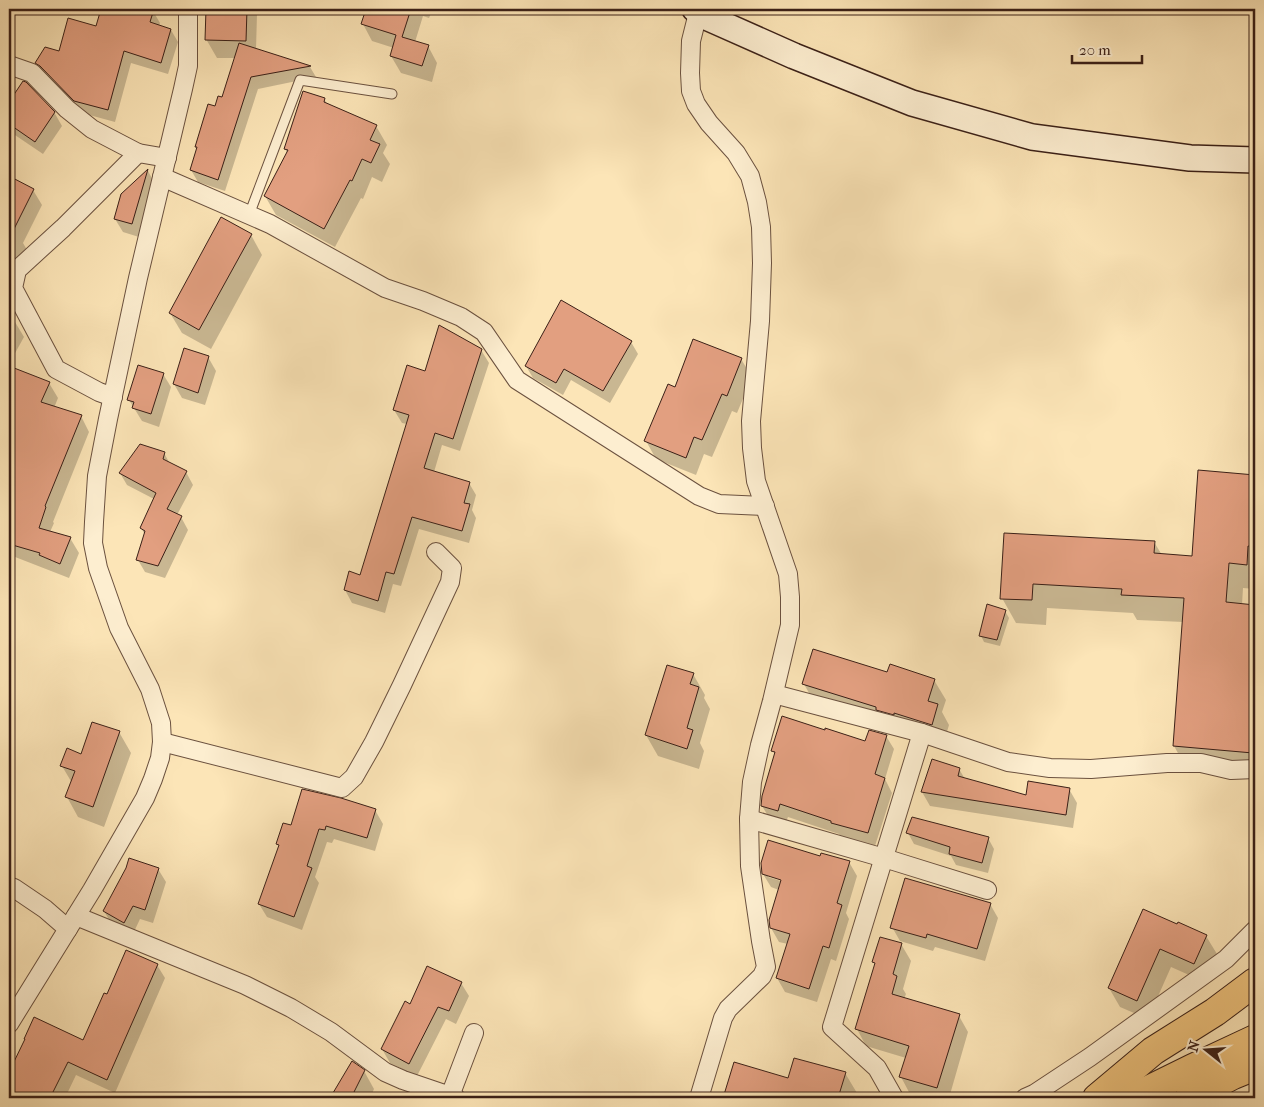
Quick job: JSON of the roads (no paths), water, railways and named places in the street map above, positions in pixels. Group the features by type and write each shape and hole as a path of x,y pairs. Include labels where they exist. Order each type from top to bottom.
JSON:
{"highway":[{"path":"1097,1098 1152,1051 1215,1012 1255,982"},
{"path":"1132,1098 1255,1039"},
{"path":"1189,1098 1255,1066"}],"street":[{"path":"9,1024 92,890 145,798 160,758 162,742 161,723 150,689 119,628 98,568 93,543 97,476 138,278 184,89 188,66 188,9"},
{"path":"699,1098 722,1018 728,1009 762,976 766,967 760,941 750,866 749,819 752,782 790,625 790,597 788,574 756,481 752,448 751,421 760,321 761,227 750,176 736,153 709,123 696,104 691,91 691,41 697,10 704,16 794,56 912,103 1032,138 1190,158 1255,160"},
{"path":"9,65 32,73 67,109 92,129 138,153 166,158"},
{"path":"113,397 99,392 56,369 13,288 17,270 63,228 138,153"},
{"path":"162,177 270,224 385,288 461,317 484,332 517,380 699,496 718,504 765,506"},
{"path":"162,742 342,788 354,777 374,742 450,582 452,568 436,552"},
{"path":"774,694 922,733 1008,762 1050,768 1091,769 1167,763 1201,763 1231,770 1255,770"},
{"path":"894,1098 877,1068 832,1027 922,733"},
{"path":"749,819 987,890"},
{"path":"9,886 45,909 72,923 245,985 291,1008 331,1032 385,1072 453,1097 474,1033"},
{"path":"1025,1098 1090,1057 1226,959 1255,930"}],"lane":[{"path":"248,215 300,80 392,94"}]}
